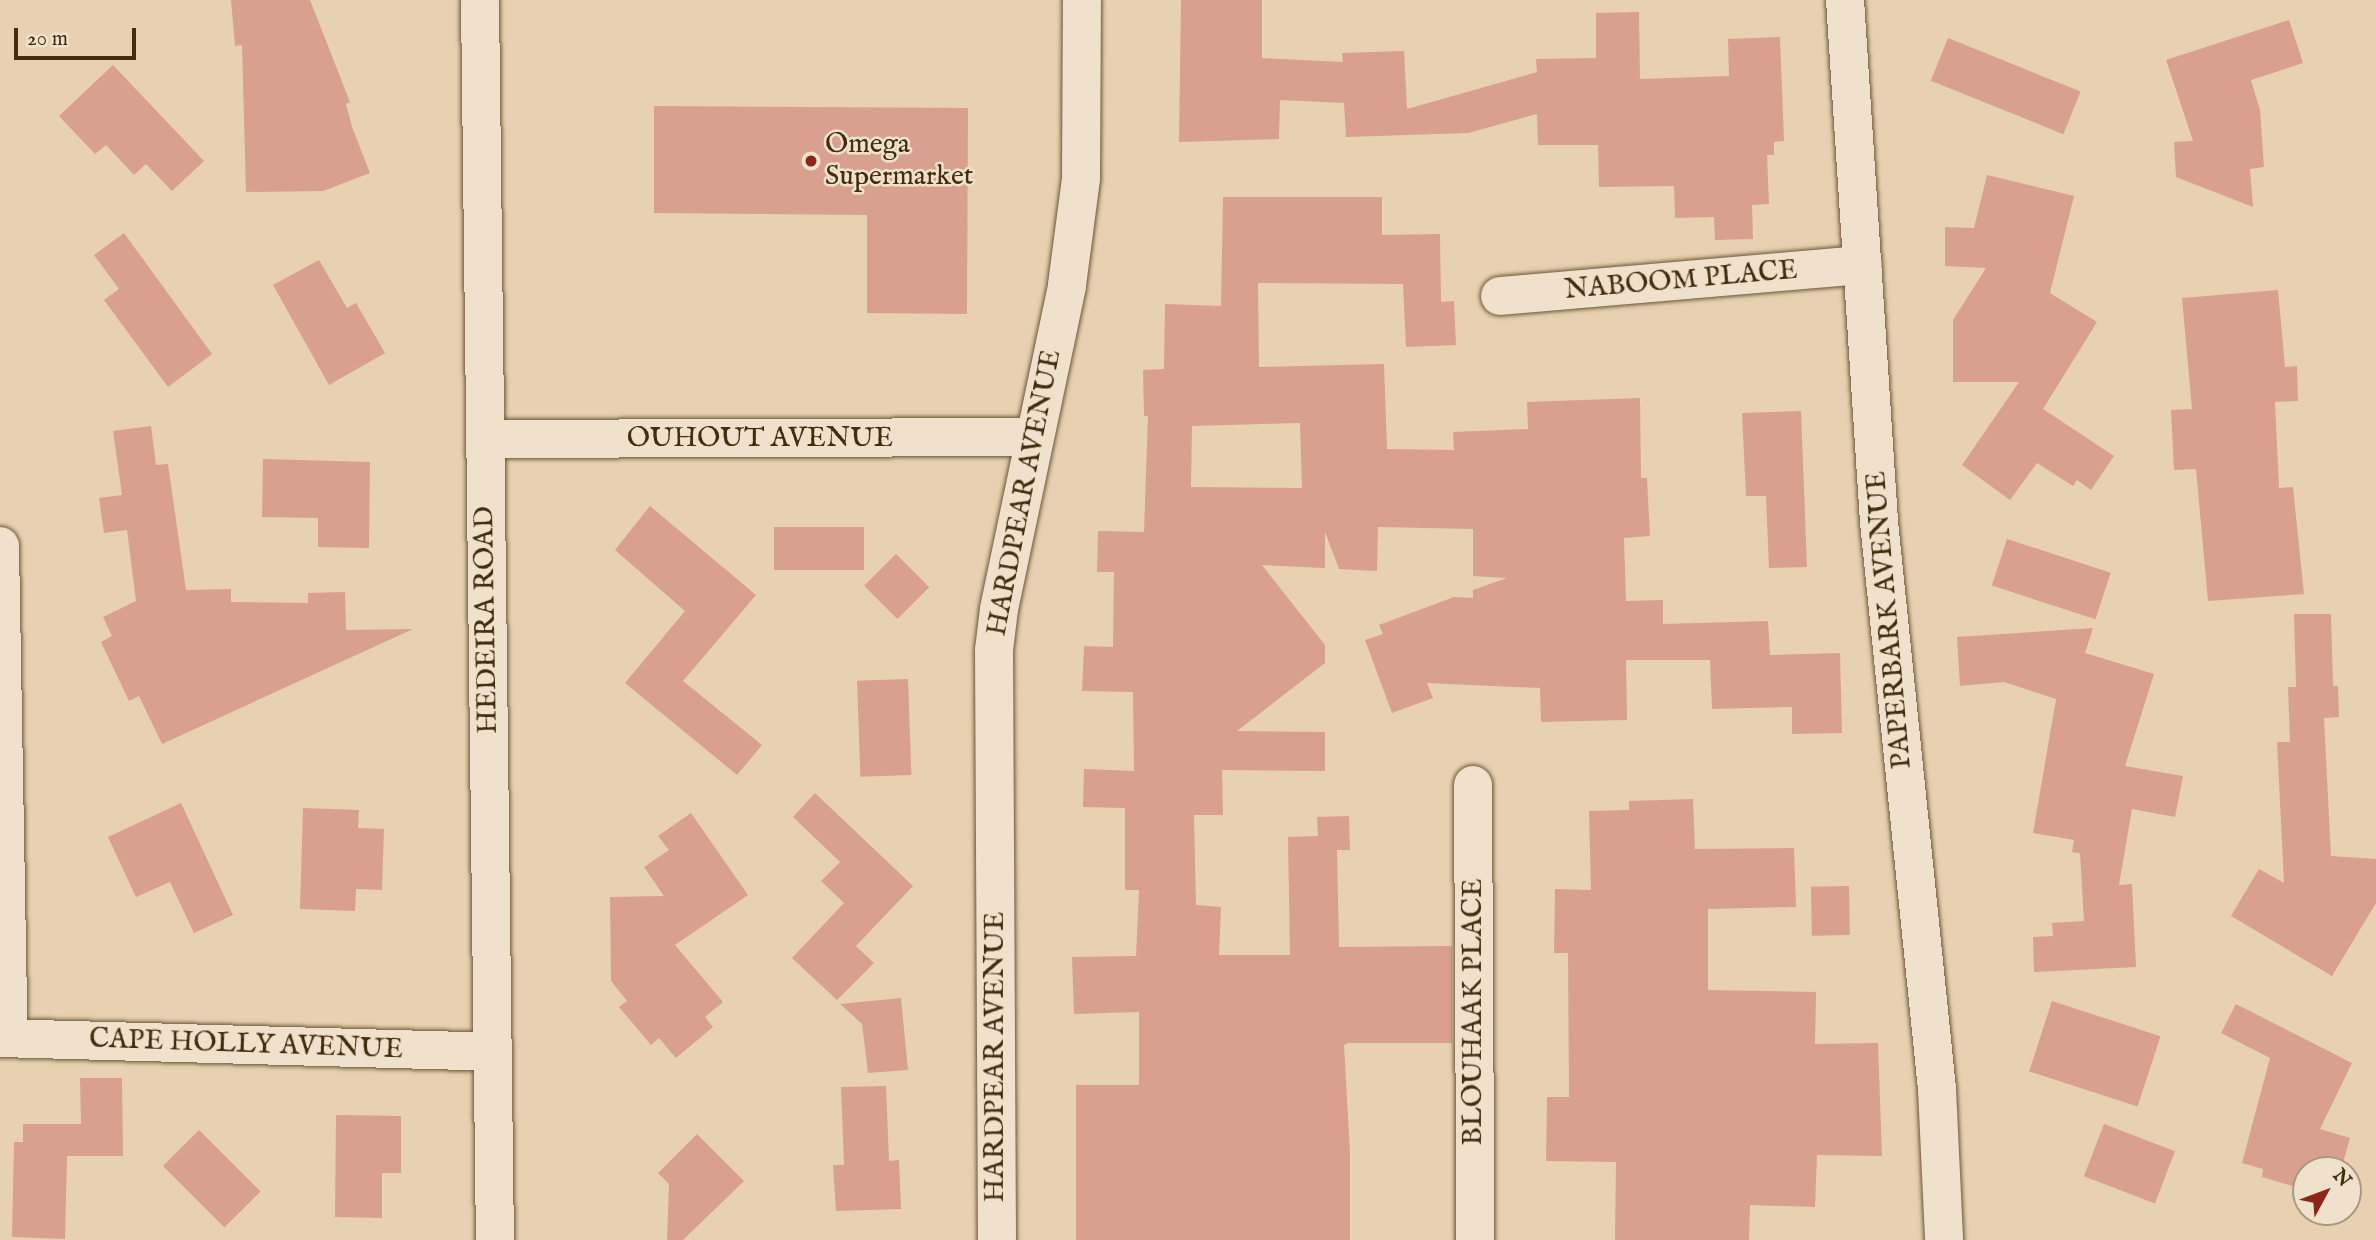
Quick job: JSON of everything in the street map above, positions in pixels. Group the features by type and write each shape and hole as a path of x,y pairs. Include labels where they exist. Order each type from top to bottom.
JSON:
{"street":[{"name":"HEDEIRA ROAD","path":"480,0 495,1240"},
{"name":"HARDPEAR AVENUE","path":"997,1240 994,650 999,608 1067,285 1081,178 1082,0"},
{"name":"PAPERBARK AVENUE","path":"1845,0 1879,522 1937,1089 1944,1240"},
{"name":"NABOOM PLACE","path":"1500,296 1863,265"},
{"name":"OUHOUT AVENUE","path":"485,439 1034,437"},
{"path":"0,545 4,1038"},
{"name":"BLOUHAAK PLACE","path":"1473,785 1475,1240"},
{"name":"CAPE HOLLY AVENUE","path":"4,1038 491,1052"}],"building":[{"path":"231,0 310,0 350,102 346,104 352,127 370,173 323,191 246,192 242,45 235,46"},
{"path":"1181,0 1262,0 1262,58 1343,62 1342,53 1404,51 1407,109 1537,72 1536,59 1596,58 1596,13 1639,12 1640,79 1729,76 1728,39 1780,37 1784,141 1774,142 1774,155 1767,155 1769,204 1752,205 1753,239 1715,240 1714,217 1675,218 1674,186 1599,187 1598,145 1538,145 1537,114 1468,133 1346,137 1344,103 1280,100 1279,139 1179,142"},
{"path":"2289,20 2303,63 2251,80 2260,110 2264,167 2250,169 2253,207 2176,177 2174,142 2193,141 2166,60"},
{"path":"1948,38 2081,92 2063,134 1931,81"},
{"path":"113,65 204,161 172,191 146,164 134,175 106,145 95,154 59,116"},
{"name":"Omega Supermarket","path":"654,106 968,108 967,314 867,313 867,215 654,213"},
{"path":"1987,175 2074,196 2050,293 2097,322 2043,409 2114,456 2091,490 2077,480 2073,486 2037,463 2010,500 1962,465 2019,382 1953,382 1953,320 1986,268 1945,266 1945,227 1974,228"},
{"path":"1223,197 1382,197 1382,235 1440,234 1441,302 1454,301 1456,345 1406,347 1403,284 1258,283 1259,367 1384,364 1387,449 1454,450 1453,432 1528,429 1527,402 1640,398 1641,478 1647,478 1650,536 1624,538 1626,601 1663,600 1663,624 1768,621 1770,655 1840,653 1842,733 1792,734 1792,707 1712,709 1710,660 1626,660 1627,720 1541,722 1540,688 1427,683 1433,698 1392,713 1365,640 1383,634 1379,625 1454,597 1473,598 1473,590 1507,578 1473,576 1473,529 1378,527 1377,571 1339,569 1325,532 1325,568 1262,565 1325,645 1325,663 1237,731 1325,732 1325,771 1222,770 1223,815 1194,815 1196,905 1221,907 1219,955 1290,955 1288,837 1318,836 1317,817 1349,816 1350,850 1337,850 1339,947 1452,946 1452,1043 1344,1045 1350,1153 1350,1240 1076,1240 1076,1085 1139,1085 1139,1012 1074,1014 1072,957 1136,956 1139,890 1125,890 1125,808 1083,807 1084,769 1134,771 1133,692 1082,691 1084,646 1113,647 1114,572 1097,572 1098,531 1144,532 1148,416 1144,416 1143,370 1164,369 1165,304 1221,306","holes":["1300,423 1302,488 1191,487 1192,426"]},
{"path":"124,233 212,354 168,387 104,300 119,289 94,255"},
{"path":"319,260 347,308 356,303 385,353 329,385 273,285"},
{"path":"2278,290 2285,367 2297,366 2298,401 2275,402 2279,488 2293,487 2304,594 2208,601 2196,469 2174,470 2171,410 2192,409 2182,298"},
{"path":"1801,411 1807,567 1769,568 1766,496 1746,496 1742,413"},
{"path":"151,426 156,465 168,464 186,590 231,589 231,602 308,603 308,593 345,592 346,630 413,629 162,744 139,696 129,701 101,642 112,636 103,617 136,601 127,530 104,533 99,498 122,495 113,431"},
{"path":"263,459 370,462 369,548 318,547 318,518 262,517"},
{"path":"650,506 756,595 683,681 762,745 737,775 625,683 685,611 615,550"},
{"path":"774,527 864,527 864,570 774,570"},
{"path":"2007,539 2111,573 2096,619 1992,586"},
{"path":"896,554 929,587 897,619 864,586"},
{"path":"2294,614 2331,614 2333,686 2338,686 2339,717 2324,718 2331,856 2376,859 2376,903 2332,976 2231,916 2259,869 2284,883 2277,742 2290,742 2288,687 2296,687"},
{"path":"2093,628 2085,653 2154,674 2125,766 2183,776 2175,817 2132,809 2119,885 2132,884 2136,967 2034,972 2033,937 2053,936 2052,923 2084,921 2080,853 2072,852 2074,840 2033,833 2056,699 2004,682 1960,686 1957,637"},
{"path":"908,679 911,775 860,777 857,681"},
{"path":"815,793 913,886 856,946 874,963 837,1000 792,958 844,903 821,881 840,862 793,817"},
{"path":"1693,799 1695,849 1794,848 1796,907 1708,909 1708,990 1816,992 1815,1044 1878,1043 1882,1156 1817,1155 1815,1207 1750,1205 1749,1240 1615,1240 1616,1162 1546,1161 1547,1097 1569,1097 1568,953 1554,953 1555,889 1591,890 1589,811 1629,810 1629,801"},
{"path":"181,803 233,915 194,933 170,882 136,897 108,837"},
{"path":"303,808 359,810 358,828 384,829 382,890 356,889 355,911 300,909"},
{"path":"691,813 748,895 675,945 723,1002 705,1017 713,1027 676,1058 659,1038 651,1045 619,1007 627,1001 611,981 610,897 664,896 644,867 669,850 658,836"},
{"path":"1849,886 1850,935 1812,936 1811,887"},
{"path":"901,998 908,1070 868,1073 862,1024 840,1004"},
{"path":"2052,1001 2160,1036 2138,1107 2029,1071"},
{"path":"2236,1004 2352,1063 2320,1129 2350,1138 2345,1156 2292,1156 2292,1186 2262,1177 2263,1169 2242,1163 2270,1058 2221,1033"},
{"path":"80,1078 122,1078 123,1156 67,1156 65,1239 12,1237 14,1142 23,1142 23,1124 81,1124"},
{"path":"886,1086 889,1161 899,1160 901,1209 836,1211 833,1165 844,1165 841,1087"},
{"path":"336,1115 401,1116 401,1173 382,1173 382,1218 335,1217"},
{"path":"2104,1124 2175,1151 2155,1204 2084,1176"},
{"path":"199,1130 261,1192 224,1228 163,1166"},
{"path":"697,1134 744,1181 683,1240 667,1240 669,1184 658,1173"}],"place":[{"name":"Omega Supermarket","path":"811,161"}]}
